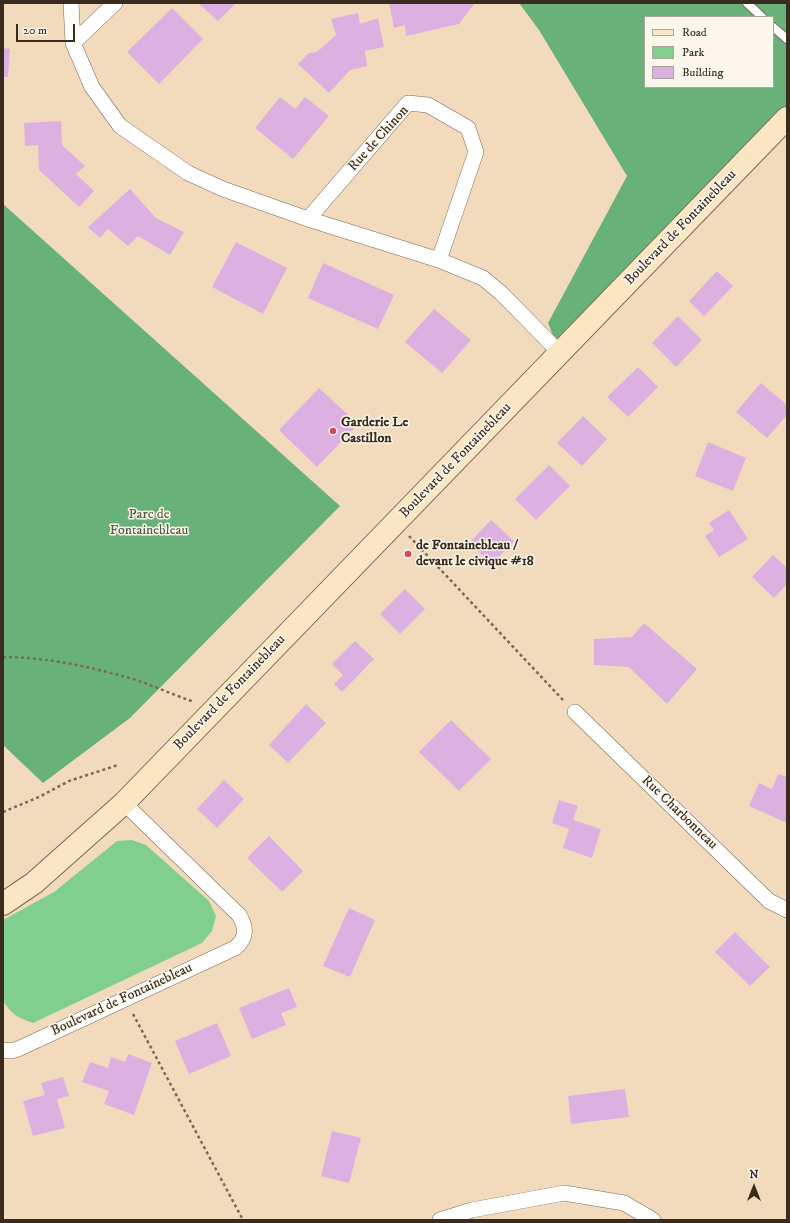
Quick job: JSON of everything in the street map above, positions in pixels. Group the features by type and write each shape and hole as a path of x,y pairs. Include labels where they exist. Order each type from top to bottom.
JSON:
{"street":[{"path":"71,3 73,43 92,88 120,126 188,173 223,189 308,219 439,260 483,278 501,293 560,353"},
{"path":"73,43 115,3"},
{"name":"Rue de Chinon","path":"308,219 408,103 428,105 468,128 476,152 439,260"},
{"name":"Boulevard de Fontainebleau","path":"3,904 34,883 124,804 787,118"},
{"name":"Rue Charbonneau","path":"575,712 769,901 787,910"},
{"name":"Boulevard de Fontainebleau","path":"3,1050 11,1051 18,1049 235,948 241,943 245,936 246,929 239,915 124,804"},
{"path":"440,1220 472,1210 564,1194 624,1203 652,1220"}],"lane":[{"path":"747,3 761,16"},
{"path":"774,28 787,39"}],"path":[{"path":"396,522 575,712"},
{"path":"3,657 35,658 93,669 134,680 214,710"},
{"path":"3,812 39,797 69,781 118,765"},
{"path":"124,999 243,1220"}],"green space":[{"path":"519,3 787,3 787,122 560,353 548,323 627,176 539,30"},
{"name":"Parc de Fontainebleau","path":"3,204 340,506 130,718 43,783 3,745"},
{"path":"132,840 146,845 209,901 216,916 212,931 202,943 33,1023 15,1015 3,1000 3,920 54,892 117,841"}],"building":[{"path":"198,3 236,3 218,21"},
{"path":"389,3 475,3 459,24 406,36 405,25 394,28"},
{"path":"172,8 203,39 159,84 127,52"},
{"path":"358,13 360,24 378,18 384,47 365,51 367,66 350,70 329,93 298,64 309,53 317,52 336,35 331,19"},
{"path":"3,48 10,49 8,77 3,77"},
{"path":"280,97 295,109 305,97 329,116 293,159 255,128"},
{"path":"61,121 62,145 85,166 76,174 94,191 79,207 39,170 38,145 25,146 24,123"},
{"path":"130,189 156,218 184,232 170,255 138,236 128,246 108,229 100,238 88,227"},
{"path":"236,242 287,268 263,314 212,287"},
{"path":"323,263 394,295 378,329 308,298"},
{"path":"717,271 733,286 704,316 689,301"},
{"path":"434,309 471,340 442,373 405,342"},
{"path":"678,316 702,340 676,367 652,343"},
{"path":"638,367 658,387 628,417 607,397"},
{"path":"761,383 787,405 787,415 767,438 736,412"},
{"path":"319,388 358,424 317,467 279,430"},
{"path":"583,416 607,439 582,466 557,443"},
{"path":"708,442 746,458 733,491 695,476"},
{"path":"549,465 570,486 536,520 515,499"},
{"path":"729,510 748,539 719,557 705,536 714,530 709,523"},
{"path":"491,520 514,541 492,564 469,543"},
{"path":"773,555 787,568 787,584 774,598 752,577"},
{"path":"405,589 425,609 400,634 380,614"},
{"path":"644,623 697,669 667,704 629,667 594,665 594,639 632,637"},
{"path":"355,641 374,659 342,692 334,684 343,675 332,664"},
{"path":"306,704 326,723 288,763 269,745"},
{"path":"451,720 491,759 459,791 419,752"},
{"path":"778,774 787,777 787,823 749,806 759,783 772,789"},
{"path":"224,780 244,799 217,828 197,809"},
{"path":"559,800 578,806 573,820 601,829 592,858 563,848 569,829 552,823"},
{"path":"269,836 303,871 282,892 247,858"},
{"path":"349,908 375,920 350,977 323,966"},
{"path":"735,932 770,967 750,986 715,952"},
{"path":"289,988 297,1007 281,1013 286,1025 252,1039 239,1008"},
{"path":"217,1023 231,1056 189,1074 175,1041"},
{"path":"128,1054 152,1063 134,1115 104,1104 109,1091 82,1082 90,1062 108,1068 111,1057 125,1062"},
{"path":"63,1077 69,1096 57,1099 65,1128 33,1136 23,1101 45,1095 41,1083"},
{"path":"625,1089 629,1117 571,1124 568,1096"},
{"path":"332,1131 361,1138 349,1183 321,1176"}],"place":[{"name":"Garderie Le Castillon","path":"333,431"},
{"name":"de Fontainebleau / devant le civique #18","path":"408,554"}]}
